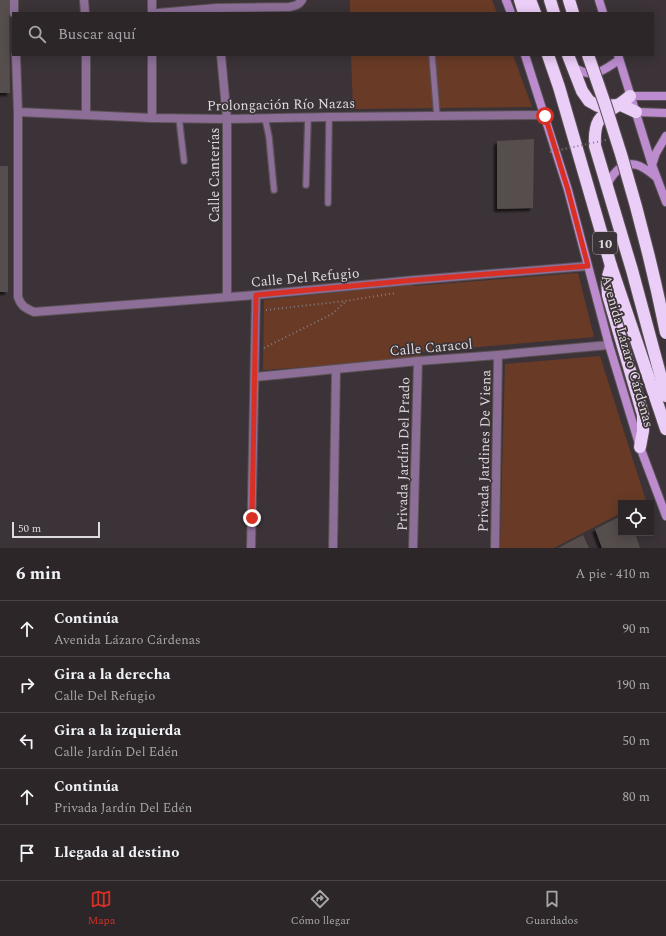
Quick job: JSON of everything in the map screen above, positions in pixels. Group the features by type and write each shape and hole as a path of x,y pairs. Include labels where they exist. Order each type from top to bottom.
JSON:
{"highway":[{"path":"520,0 524,12"},
{"path":"530,0 535,12"},
{"path":"550,0 554,12"},
{"path":"568,0 573,12"},
{"name":"Avenida Lázaro Cárdenas","path":"548,56 559,87 612,266 666,429"},
{"path":"568,56 582,91 589,101 598,106 621,105 636,112"},
{"path":"588,56 604,98 640,219 666,333"},
{"path":"630,96 621,105 603,115 598,121 594,132 595,146 666,396"},
{"path":"612,266 607,280 608,296 640,399 643,415 643,431 640,447"}],"street":[{"path":"14,0 14,12"},
{"path":"84,0 85,12"},
{"path":"152,0 152,12"},
{"path":"506,0 511,12"},
{"path":"599,0 603,12"},
{"path":"168,12 217,7 289,7 299,3"},
{"path":"16,56 18,112"},
{"path":"86,56 86,115"},
{"path":"152,56 152,118"},
{"name":"Calle Canterías","path":"221,56 227,119 227,296"},
{"name":"Avenida Lázaro Cárdenas","path":"525,56 568,190 609,345 640,447 666,516"},
{"path":"572,67 581,72 594,74 598,73 619,57 652,165 665,197"},
{"path":"630,96 666,96"},
{"name":"Prolongación Río Nazas","path":"18,112 152,118 227,119 308,117 545,116"},
{"name":"Calle Del Refugio","path":"18,112 18,297 20,303 25,308 34,312 227,296 256,295 423,279 588,266"},
{"path":"636,112 666,113"},
{"path":"652,165 656,153 666,136"},
{"path":"607,185 612,174 618,168 630,165 637,165 657,178"},
{"path":"251,548 256,295"},
{"name":"Calle Caracol","path":"255,377 418,360 498,355 609,345"},
{"name":"Privada Jardines De Viena","path":"495,548 498,355"},
{"name":"Privada Jardín Del Prado","path":"413,548 418,360"},
{"path":"333,548 336,369"}],"lane":[{"path":"432,56 437,116"},
{"path":"306,185 308,117"},
{"path":"328,203 329,117"},
{"path":"179,118 184,161"},
{"path":"265,118 269,137 274,190"}],"path":[{"path":"550,152 610,139"},
{"path":"266,317 266,309 345,302 396,293"},
{"path":"263,348 332,314 345,302"},
{"path":"264,340 264,354"}],"shaded area":[{"path":"350,0 492,0 497,12 350,12"},
{"path":"351,56 513,56 532,107 353,109"},
{"path":"578,273 594,337 421,352 422,359 263,370 264,300 358,290 413,280 414,286"},
{"path":"600,356 646,500 618,500 618,515 554,548 500,548 505,364"}],"building":[{"path":"0,0 9,0 10,93 0,93"},
{"path":"534,139 533,208 497,209 497,141"},
{"path":"0,166 8,166 8,292 0,292"},
{"path":"618,518 618,536 636,536 640,548 602,548 595,529"},
{"path":"583,535 589,548 558,548"}],"route":[{"path":"252,518 256,295 588,266 568,190 545,116"}]}
